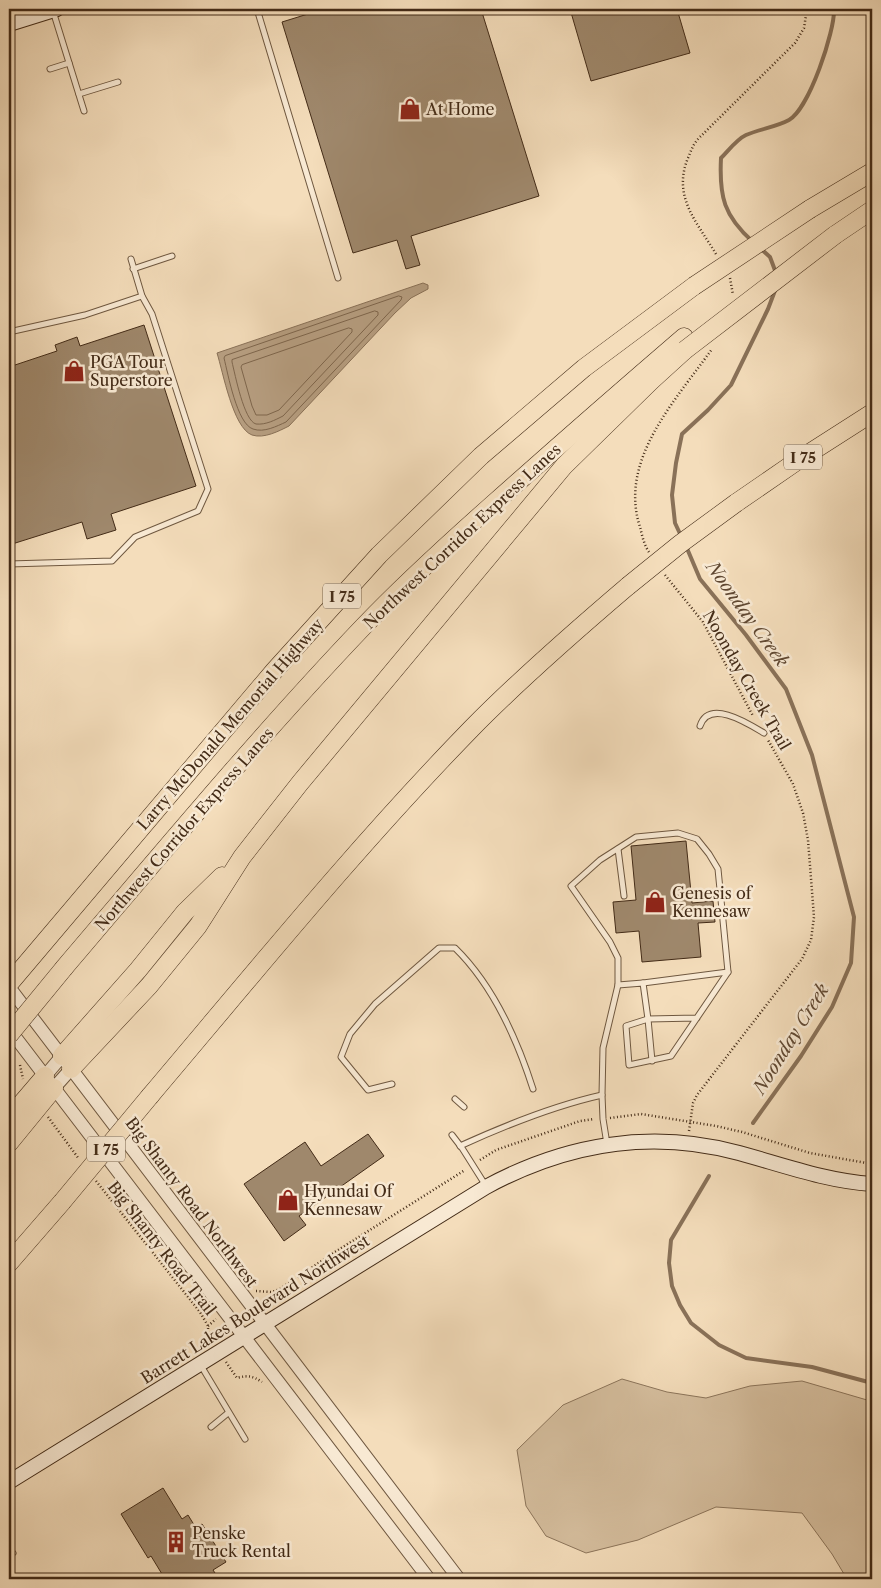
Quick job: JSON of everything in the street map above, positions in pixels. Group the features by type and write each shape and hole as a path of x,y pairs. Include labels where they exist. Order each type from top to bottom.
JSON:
{"highway":[{"name":"Larry McDonald Memorial Highway","path":"9,986 35,952 274,671 379,555 480,456 584,368 694,286 810,209 872,172"},
{"path":"66,1062 185,912 242,857 300,783 564,466 652,380 685,344 872,210"},
{"name":"Northwest Corridor Express Lanes","path":"9,1035 181,830 364,626 431,560 566,438 685,344"},
{"name":"I 75","path":"9,1264 376,831 473,727 554,650 680,544 798,461 872,414"},
{"path":"9,1143 36,1098 49,1082"},
{"path":"9,1118 36,1098"}],"main road":[{"path":"9,24 55,9"},
{"name":"Barrett Lakes Boulevard Northwest","path":"9,1482 486,1187 514,1172 544,1160 583,1149 607,1145 639,1142 688,1143 739,1153 832,1179 872,1184"}],"street":[{"name":"Big Shanty Road Northwest","path":"9,986 459,1579"},
{"path":"9,1029 429,1579"},
{"path":"49,1082 66,1062"}],"lane":[{"path":"55,9 84,111"},
{"path":"257,9 338,278"},
{"path":"50,69 69,63"},
{"path":"79,94 118,82"},
{"path":"133,269 172,256"},
{"path":"9,564 112,561 135,537 198,511 208,489 152,314 142,296 130,259"},
{"path":"9,332 85,315 142,296"},
{"path":"700,726 702,720 707,715 721,712 750,724 764,733"},
{"path":"607,1145 602,1118 603,1048 618,985 618,958 610,942 571,886 600,860 636,837 678,833 697,839 709,854 718,869 728,972 697,1018 671,1056 629,1065 626,1026 648,1019 697,1018"},
{"path":"618,848 624,896"},
{"path":"392,1084 368,1090 341,1057 350,1034 375,1004 439,948 455,948 467,960 502,1011 523,1057 533,1089"},
{"path":"618,985 728,972"},
{"path":"643,983 652,1061"},
{"path":"460,1146 576,1101 602,1095"},
{"path":"455,1099 464,1107"},
{"path":"452,1135 486,1187"},
{"path":"200,1364 244,1439"},
{"path":"211,1427 228,1413"}],"path":[{"path":"720,260 686,202 682,189 683,169 698,138 795,43 804,28 807,9"},
{"path":"730,277 734,300"},
{"path":"652,556 645,544 636,511 636,490 641,458 654,430 714,346"},
{"name":"Noonday Creek Trail","path":"662,570 703,622 793,784 803,813 814,896 814,929 802,959 697,1095 690,1123 688,1143"},
{"path":"20,1065 22,1078 54,1127 84,1165"},
{"path":"690,1123 716,1126 820,1155 872,1164"},
{"name":"Big Shanty Road Trail","path":"96,1181 200,1312 208,1326 208,1338"},
{"path":"235,1375 237,1378 253,1376 262,1382"}],"shaded area":[{"path":"622,1379 667,1392 706,1398 750,1386 802,1381 867,1400 872,1405 872,1579 847,1579 832,1554 802,1513 716,1507 638,1540 586,1553 546,1536 526,1506 517,1450 563,1405"}],"water":[{"path":"423,283 428,285 428,289 411,298 395,313 289,426 261,436 252,435 245,430 234,411 217,353"}],"building":[{"name":"At Home","path":"324,9 481,9 539,196 411,236 420,265 406,269 397,240 353,253 282,22"},
{"path":"570,9 677,9 690,53 591,81"},
{"path":"144,325 196,486 111,514 116,530 87,539 82,522 9,545 9,367 57,351 55,345 77,337 80,346"},
{"name":"Genesis of Kennesaw","path":"686,841 692,903 713,901 715,922 698,923 701,957 642,962 639,931 616,933 613,902 636,900 631,846"},
{"name":"Hyundai Of Kennesaw","path":"368,1134 384,1156 299,1216 306,1225 284,1241 244,1184 305,1142 321,1166"},
{"name":"Penske Truck Rental","path":"163,1488 182,1519 188,1515 196,1528 202,1524 226,1562 213,1570 219,1579 165,1579 151,1556 148,1558 121,1514"}],"waterway":[{"name":"Noonday Creek","path":"753,242 735,223 725,205 721,184 721,158 743,137 789,120 797,113 805,101 819,69 830,34 834,9"},
{"name":"Noonday Creek","path":"760,248 770,257 776,273"},
{"name":"Noonday Creek","path":"682,538 675,523 672,495 682,434 731,385 768,309 776,288"},
{"name":"Noonday Creek","path":"686,546 700,579 746,635 786,689 812,755 854,917 851,963 832,1007 801,1056 753,1123"},
{"name":"Noonday Creek","path":"709,1176 671,1240 669,1263 672,1286 680,1305 691,1323 719,1345 746,1358 812,1367 872,1383"}],"place":[{"name":"At Home","path":"410,109"},
{"name":"PGA Tour Superstore","path":"74,371"},
{"name":"Genesis of Kennesaw","path":"655,902"},
{"name":"Hyundai Of Kennesaw","path":"288,1200"},
{"name":"Penske Truck Rental","path":"176,1542"}]}
